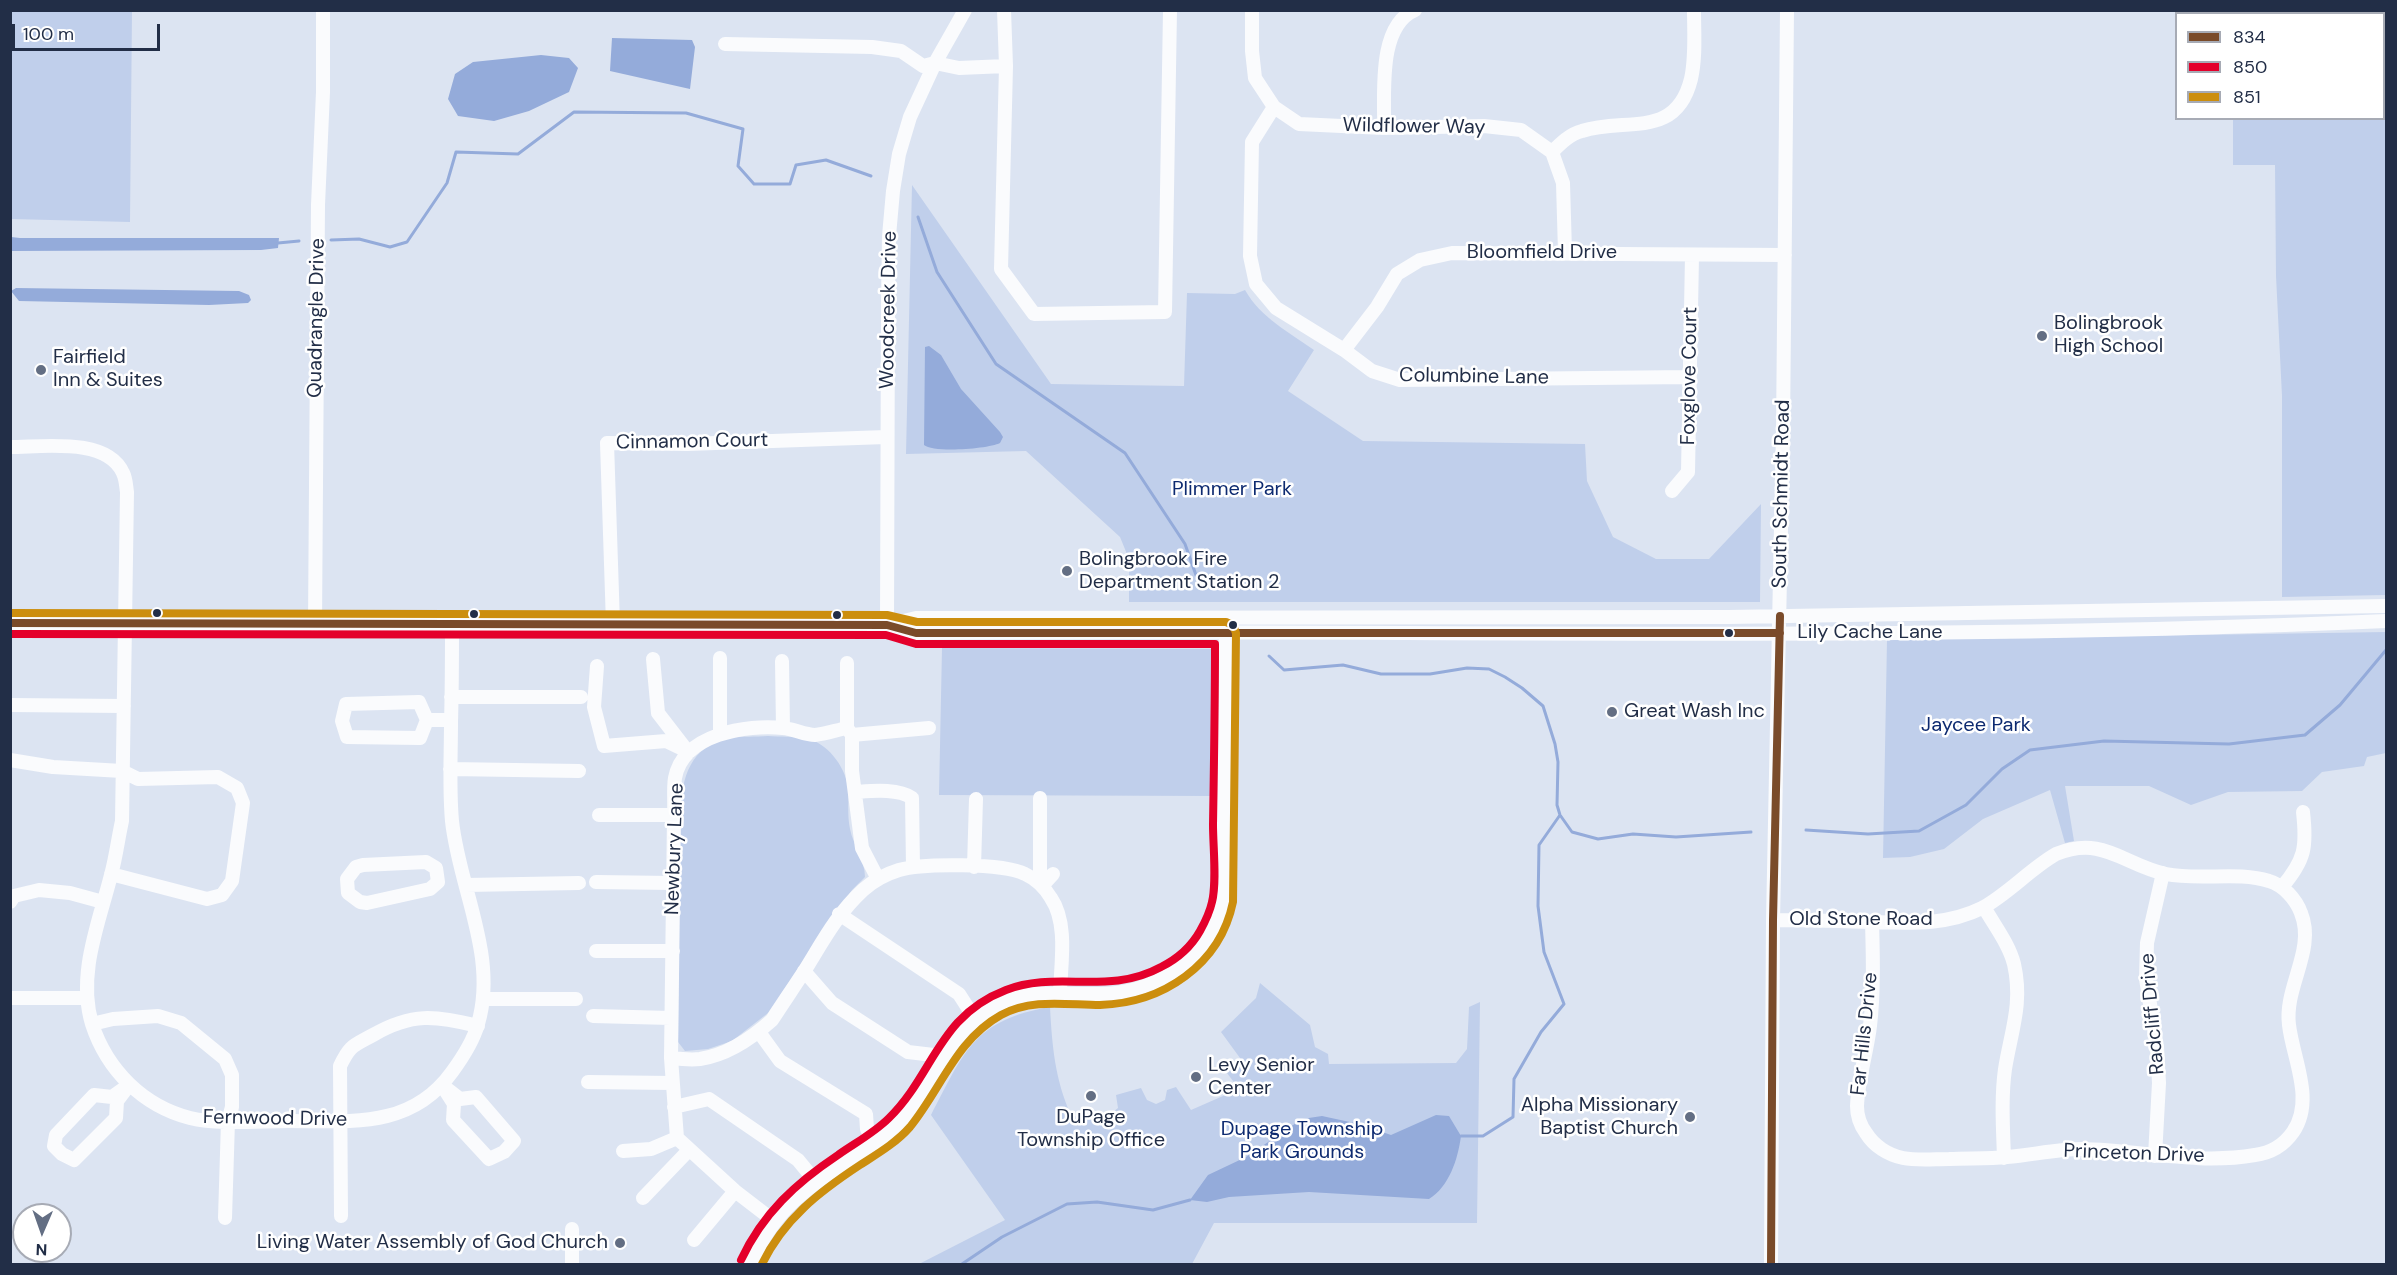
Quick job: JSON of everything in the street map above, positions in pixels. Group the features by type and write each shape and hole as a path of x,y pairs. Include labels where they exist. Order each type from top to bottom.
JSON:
{"street":[{"name":"Quadrangle Drive","path":"315,625 318,205 323,92 323,10"},
{"name":"Woodcreek Drive","path":"887,625 886,437 889,236 893,191 899,154 910,117 935,63 965,10"},
{"path":"1004,10 1006,66 1000,268 1034,314 1162,314 1166,309 1170,10"},
{"name":"Wildflower Way","path":"1252,10 1252,51 1256,78 1274,107 1299,124 1384,128 1484,126 1521,130 1552,152"},
{"path":"1384,128 1386,49 1396,27 1415,10"},
{"path":"1565,252 1563,183 1552,152 1562,141 1579,131 1598,127 1633,126 1669,115 1683,102 1694,66 1694,10"},
{"name":"South Schmidt Road","path":"1770,1264 1787,10"},
{"path":"725,44 872,47 901,51 923,66 935,63 960,68 1006,66"},
{"name":"Columbine Lane","path":"1274,107 1252,142 1250,256 1256,284 1276,308 1344,350 1372,371 1400,380 1689,377"},
{"name":"Bloomfield Drive","path":"1344,350 1377,307 1397,274 1420,260 1452,253 1785,255"},
{"name":"Foxglove Court","path":"1672,491 1688,472 1692,256"},
{"name":"Cinnamon Court","path":"613,624 607,443 687,444 886,437"},
{"name":"Fernwood Drive","path":"10,447 89,447 111,458 123,473 127,492 122,821 87,968 87,998 92,1024 104,1052 129,1085 152,1103 191,1118 228,1121 376,1120 400,1113 425,1101 442,1085 467,1052 478,1026 484,999 484,967 452,822 450,769 452,624"},
{"name":"Lily Cache Lane","path":"10,623 887,625 916,618 1780,616 2386,606"},
{"path":"751,1264 774,1221 794,1200 816,1182 873,1144 901,1121 942,1056 957,1036 975,1019 998,1004 1029,995 1060,992 1116,993 1151,985 1199,951 1216,922 1223,902 1226,617"},
{"name":"Lily Cache Lane","path":"887,625 916,633 1780,633 2197,629 2386,621"},
{"path":"720,658 720,734"},
{"path":"653,660 658,714 688,752"},
{"path":"782,661 783,728"},
{"path":"847,663 852,771 862,848 879,879"},
{"path":"597,666 594,707 604,746 666,741 688,752"},
{"path":"451,697 581,697"},
{"path":"419,702 427,720 420,738 347,737 342,721 346,704 419,702"},
{"path":"10,705 124,706"},
{"path":"427,720 451,720"},
{"path":"688,752 699,743 720,734 738,730 783,728 814,735 849,731 929,728"},
{"name":"Newbury Lane","path":"677,1138 670,1058 675,776 688,752"},
{"path":"10,760 53,767 122,771 138,779 218,777 237,788 243,803 232,881 222,895 207,899 111,874"},
{"path":"450,769 579,771"},
{"path":"855,792 888,792 909,795 912,798 913,867"},
{"path":"1040,798 1041,885"},
{"path":"974,867 976,799"},
{"path":"2282,887 2302,859 2305,846 2303,812"},
{"path":"599,815 674,815"},
{"name":"Old Stone Road","path":"1773,920 1937,922 1959,917 1984,907 2043,861 2069,849 2095,847 2108,850 2163,873 2182,876 2255,878 2282,887"},
{"path":"426,862 436,868 439,875 438,882 430,889 367,903 353,899 346,886 350,872 363,865 426,862"},
{"path":"670,1058 700,1059 731,1049 759,1032 772,1020 839,914 864,889 879,879 913,867 1008,868 1026,874 1041,885 1053,900 1061,927 1060,992"},
{"path":"439,875 462,870"},
{"name":"Radcliff Drive","path":"2155,1156 2159,1083 2157,1047 2146,979 2147,943 2163,873"},
{"path":"1041,885 1053,874"},
{"path":"596,882 672,884"},
{"path":"466,885 579,883"},
{"name":"Princeton Drive","path":"1868,1148 1917,1160 2004,1158 2079,1149 2155,1156 2245,1157 2268,1152 2287,1139 2300,1118 2302,1078 2290,1035 2288,1006 2305,939 2305,924 2300,910 2282,887"},
{"path":"10,902 14,896 39,890 70,893 103,902"},
{"path":"1984,907 2008,948 2013,962 2019,1003 2003,1089 2004,1158"},
{"path":"839,914 959,994 975,1019"},
{"name":"Far Hills Drive","path":"1868,1148 1857,1102 1872,1004 1872,922"},
{"path":"596,951 673,951"},
{"path":"804,971 832,1004 908,1052 942,1056"},
{"path":"10,998 87,998"},
{"path":"484,999 576,999"},
{"path":"92,1024 113,1019 158,1016 182,1023 225,1059 231,1075 232,1107 228,1121 225,1218"},
{"path":"592,1016 671,1018"},
{"path":"341,1216 340,1066 348,1049 390,1025 418,1017 445,1018 478,1026"},
{"path":"759,1032 780,1061 866,1114 867,1129 873,1144"},
{"path":"588,1082 672,1083"},
{"path":"129,1085 117,1101 116,1118 74,1160 62,1154 54,1146 56,1135 94,1095 112,1097 129,1085"},
{"path":"442,1085 460,1099 476,1097 514,1141 504,1152 489,1159 453,1120 454,1104 442,1085"},
{"path":"674,1107 709,1099 798,1160 816,1182"},
{"path":"623,1151 651,1149 677,1138 735,1191 774,1221"},
{"path":"643,1198 689,1150"},
{"path":"694,1240 735,1191"},
{"path":"572,1229 572,1264"}],"green space":[{"path":"11,10 132,11 130,222 11,219"},
{"path":"2386,11 2386,595 2282,597 2282,396 2276,276 2275,165 2233,165 2233,120 2385,120 2385,12 2255,12"},
{"name":"Plimmer Park","path":"912,185 1051,384 1184,386 1187,293 1235,294 1245,290 1267,317 1314,350 1288,391 1363,441 1585,444 1587,481 1613,537 1656,559 1709,559 1761,504 1760,602 1129,602 1129,559 1120,537 1026,451 906,454"},
{"name":"Jaycee Park","path":"2386,632 2386,753 2367,757 2364,766 2322,772 2302,791 2228,792 2191,805 2149,786 2065,786 2074,841 2065,843 2050,790 1983,819 1944,849 1910,857 1883,858 1887,640"},
{"path":"942,648 1214,649 1212,796 939,795"},
{"path":"800,737 813,740 821,744 839,763 848,787 850,829 865,877 852,890 833,916 768,1013 732,1041 708,1049 685,1051 678,1042 680,812 686,775 697,756 716,742 730,738"},
{"name":"Dupage Township Park Grounds","path":"1260,983 1310,1025 1315,1047 1328,1054 1329,1064 1456,1063 1467,1049 1469,1007 1480,1002 1477,1223 1214,1223 1192,1264 919,1264 1005,1220 931,1115 963,1057 987,1031 1024,1013 1050,1007 1055,1062 1061,1089 1071,1115 1100,1122 1118,1108 1116,1095 1141,1088 1147,1100 1156,1104 1165,1100 1167,1090 1176,1087 1191,1110 1239,1089 1224,1069 1240,1058 1221,1032 1256,998"}],"water":[{"path":"612,38 692,40 695,47 690,89 610,71"},
{"path":"541,55 569,58 578,68 569,92 529,111 494,121 458,116 448,99 455,74 473,62"},
{"path":"11,237 279,238 278,248 261,250 11,251"},
{"path":"16,288 239,291 249,295 251,300 248,303 209,305 19,301 11,291"},
{"path":"929,346 941,355 961,389 1000,432 1003,437 1000,443 961,449 938,449 924,445 925,347"},
{"path":"1436,1115 1449,1116 1461,1136 1458,1154 1447,1180 1429,1199 1309,1192 1229,1197 1207,1202 1190,1200 1208,1175 1246,1157 1302,1119 1322,1116 1359,1124 1391,1135"}],"waterway":[{"path":"331,240 359,239 390,247 407,242 447,183 456,152 518,154 574,112 686,113 743,129 738,166 754,184 790,184 796,165 826,160 871,176"},
{"path":"918,217 937,272 996,364 1125,453 1185,544 1197,578"},
{"path":"278,243 299,241"},
{"path":"1806,830 1868,834 1919,831 1966,805 2002,769 2030,750 2104,741 2229,744 2305,735 2340,705 2386,650"},
{"path":"1269,656 1284,670 1343,665 1381,674 1430,674 1467,668 1489,669 1522,688 1543,706 1558,762 1557,805 1560,815 1572,832 1598,839 1633,834 1676,837 1751,832"},
{"path":"1461,1136 1483,1136 1513,1117 1514,1079 1541,1032 1564,1004 1544,952 1538,906 1539,845 1560,815"},
{"path":"962,1264 1002,1237 1067,1204 1097,1202 1153,1210 1190,1200"}],"transit line":[{"name":"851","path":"10,613 887,615 917,622 1226,622 1233,625 1236,633 1233,902 1216,944 1202,962 1185,976 1146,997 1123,1003 1100,1005 1037,1004 1025,1006 1001,1015 985,1025 961,1051 905,1133 817,1196 781,1233 762,1264"},
{"name":"834","path":"1771,1264 1773,920 1780,616"},
{"name":"834","path":"10,623 887,625 916,633 1780,633"},
{"name":"850","path":"10,634 886,635 916,644 1215,644 1214,884 1209,913 1192,942 1173,960 1141,975 1102,982 1025,984 983,1001 951,1030 917,1083 889,1118 808,1177 782,1200 760,1228 741,1260"}],"place":[{"name":"Bolingbrook High School","path":"2042,336"},
{"name":"Fairfield Inn & Suites","path":"41,370"},
{"name":"Bolingbrook Fire Department Station 2","path":"1067,571"},
{"name":"Great Wash Inc","path":"1612,712"},
{"name":"Levy Senior Center","path":"1196,1077"},
{"name":"DuPage Township Office","path":"1091,1096"},
{"name":"Alpha Missionary Baptist Church","path":"1690,1117"},
{"name":"Living Water Assembly of God Church","path":"620,1243"}]}
